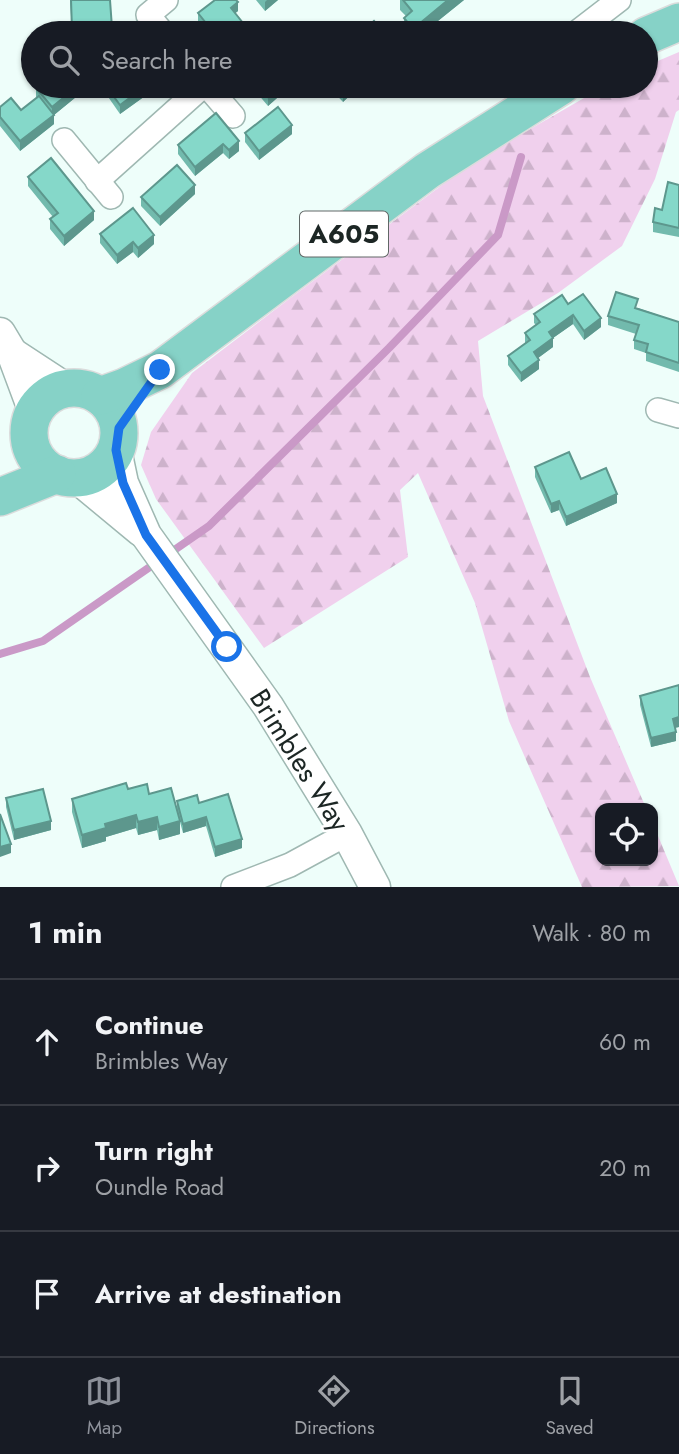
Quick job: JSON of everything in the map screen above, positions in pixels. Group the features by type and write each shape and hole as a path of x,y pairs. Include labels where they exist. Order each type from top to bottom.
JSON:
{"main road":[{"path":"658,31 679,22"},
{"name":"A605","path":"84,392 125,387 160,370 531,98"},
{"name":"A605","path":"118,439 160,370"},
{"path":"0,481 43,401 54,393 84,392 116,415 118,439 103,467 91,474 67,476 0,497"},
{"path":"32,424 32,448 38,459 46,468 67,476"}],"street":[{"path":"145,7 166,0"},
{"path":"592,21 619,0"},
{"path":"64,139 104,189 193,98"},
{"path":"216,98 233,116"},
{"path":"6,343 84,392"},
{"path":"6,343 32,424"},
{"name":"Brimbles Way","path":"118,439 123,483 146,535 268,706 347,834 375,887"},
{"name":"Brimbles Way","path":"67,476 146,535"},
{"path":"233,887 290,865 347,834"}],"green space":[{"path":"679,52 679,110 676,112 655,179 622,246 558,293 478,341 483,396 590,677 644,803 595,803 595,866 658,866 658,836 679,886 582,887 509,721 475,603 418,473 400,490 408,557 264,648 156,499 141,465 151,432 192,373 473,162 584,98 658,98 658,61"}],"building":[{"path":"71,0 110,0 112,21 72,21"},
{"path":"215,0 236,0 238,2 231,8 241,21 204,21 198,13"},
{"path":"403,0 448,0 423,21 406,21 404,18 412,11"},
{"path":"11,98 21,110 36,98 41,98 54,115 20,141 0,117 0,107"},
{"path":"44,98 63,98 52,107"},
{"path":"115,98 130,98 120,105"},
{"path":"278,107 292,125 259,151 245,133"},
{"path":"216,113 239,141 229,150 223,144 195,167 178,145"},
{"path":"51,158 94,211 64,236 50,219 58,213 28,177"},
{"path":"177,165 195,185 160,217 141,197"},
{"path":"668,182 679,185 679,228 653,222 655,208 662,210"},
{"path":"133,208 154,235 138,248 133,242 117,255 100,234"},
{"path":"616,292 638,299 635,308 679,322 679,363 646,352 648,344 634,340 639,325 608,316"},
{"path":"583,294 601,318 584,331 573,315 549,332 553,338 534,352 539,360 521,373 508,356 530,340 525,333 540,322 534,314 562,295 568,304"},
{"path":"569,452 581,479 606,468 617,494 566,517 559,501 551,504 535,467"},
{"path":"679,685 679,717 673,719 676,732 651,738 640,696"},
{"path":"126,783 128,789 147,784 149,794 171,788 180,821 159,827 157,817 138,822 136,815 105,824 106,828 82,835 72,799"},
{"path":"43,789 51,821 14,830 6,798"},
{"path":"228,794 242,839 215,847 206,817 183,824 177,801 197,795 199,803"},
{"path":"0,814 11,844 0,847"}],"waterway":[{"path":"0,654 43,641 209,526 389,348 498,235 521,157"}],"route":[{"path":"160,370 119,428 116,450 123,483 146,535 227,647"}]}
